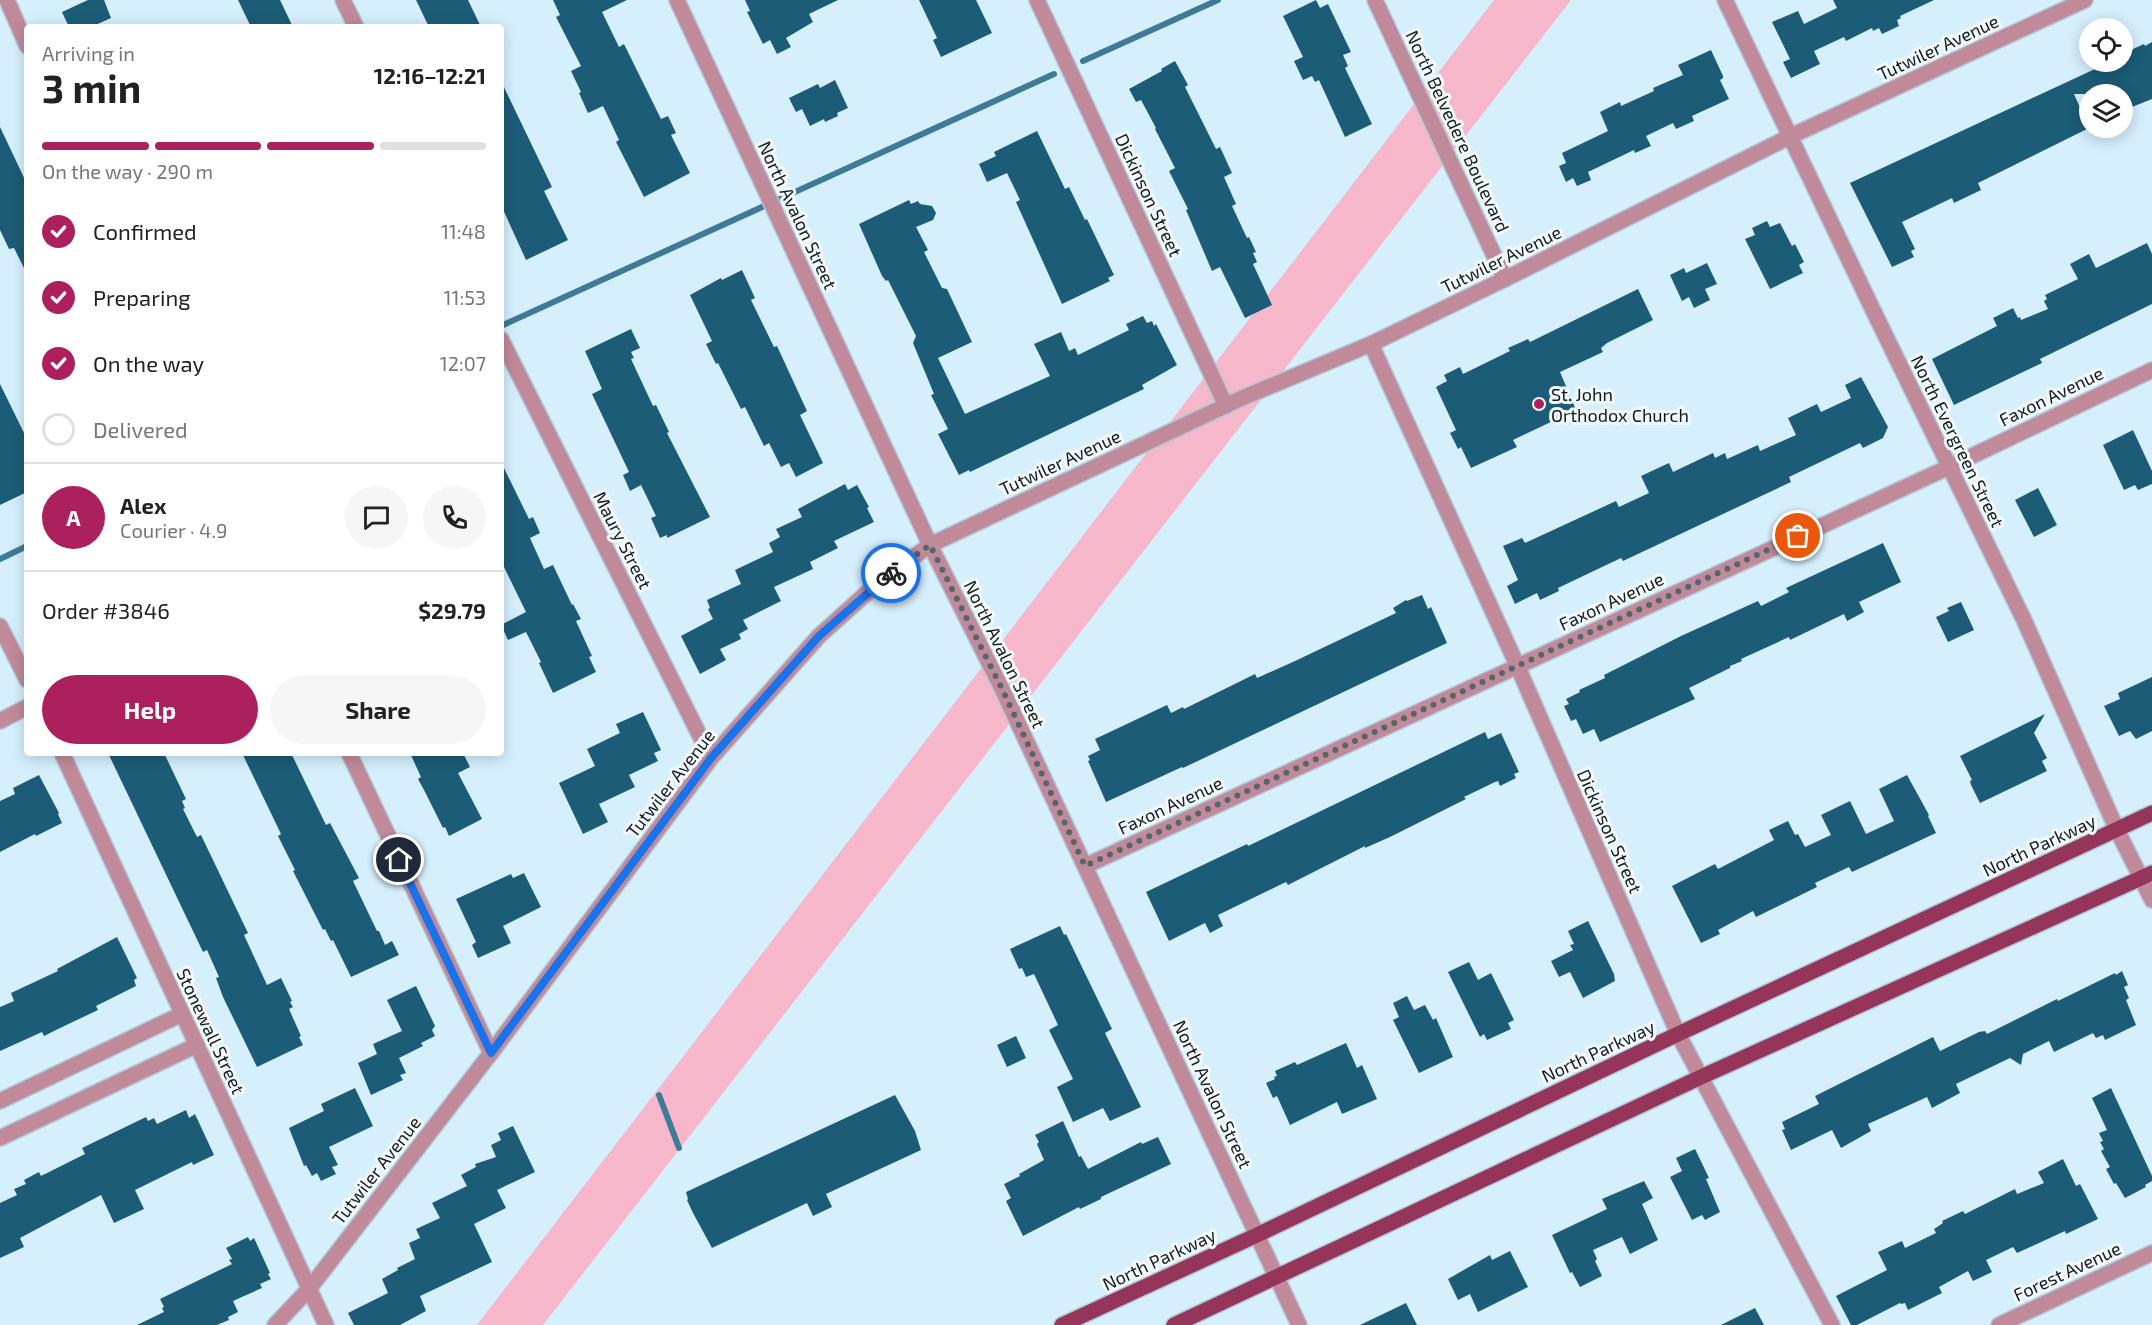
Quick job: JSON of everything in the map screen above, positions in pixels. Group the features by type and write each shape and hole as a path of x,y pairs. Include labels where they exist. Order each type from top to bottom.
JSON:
{"main road":[{"name":"North Parkway","path":"1062,1325 2152,813"},
{"path":"1174,1325 1701,1077 2147,875"}],"street":[{"path":"7,0 24,39"},
{"path":"343,0 355,24"},
{"name":"North Avalon Street","path":"677,0 930,545 1003,691 1299,1325"},
{"name":"Dickinson Street","path":"1037,0 1226,406"},
{"name":"North Belvedere Boulevard","path":"1375,0 1505,279"},
{"name":"North Evergreen Street","path":"1725,0 2024,620 2117,830 2147,875 2152,900"},
{"name":"Tutwiler Avenue","path":"309,1288 491,1053 711,758 819,636 879,582 930,545 1226,406 1371,344 1791,136 2083,0"},
{"name":"Dickinson Street","path":"1371,344 1517,665 1678,1035 1832,1325"},
{"name":"Maury Street","path":"504,345 711,758"},
{"name":"Faxon Avenue","path":"1085,866 1949,467 2152,370"},
{"path":"0,626 24,674"},
{"path":"0,721 24,709"},
{"name":"Stonewall Street","path":"63,756 326,1325"},
{"path":"350,756 491,1053"},
{"path":"0,1101 182,1014"},
{"path":"0,1138 197,1046"},
{"name":"Forest Avenue","path":"1999,1325 2152,1252"},
{"path":"275,1325 309,1288"}],"shaded area":[{"path":"1494,0 1571,0 543,1325 477,1325"}],"building":[{"path":"88,0 104,0 111,18 98,24 68,24 62,12"},
{"path":"238,0 280,0 292,24 250,24"},
{"path":"416,0 468,0 480,24 428,24"},
{"path":"553,0 627,0 602,12 619,47 624,44 661,119 668,116 676,133 671,135 690,173 644,197 616,142 619,140 603,106 588,113 571,71 581,66 556,17 560,15"},
{"path":"745,0 838,0 809,14 813,22 786,38 791,47 777,54 770,40 763,44 747,12 750,11"},
{"path":"919,0 976,0 992,33 941,57 933,40 937,38"},
{"path":"1316,0 1320,8 1328,4 1351,52 1343,55 1348,66 1345,68 1372,124 1345,137 1319,80 1315,82 1312,76 1303,80 1294,61 1303,57 1283,16"},
{"path":"1833,0 1934,0 1900,16 1901,18 1897,20 1899,26 1882,34 1879,28 1873,31 1872,28 1846,41 1844,37 1814,51 1820,64 1791,78 1783,62 1790,59 1772,22 1798,11 1804,24 1837,8"},
{"path":"2152,42 2152,99 2133,107 2133,84 2079,84 2079,94 2074,94 2079,105 2079,133 1978,183 1981,190 1954,203 1952,198 1902,222 1915,249 1911,251 1914,257 1892,267 1850,183 2089,72 2133,72 2133,49 2144,44 2145,46"},
{"path":"1711,50 1723,76 1720,80 1729,99 1692,116 1694,121 1676,129 1673,123 1646,136 1651,146 1635,153 1634,150 1588,172 1591,180 1577,186 1573,178 1566,182 1559,166 1566,163 1562,153 1608,131 1600,112 1620,102 1621,106 1683,75 1678,65"},
{"path":"1175,61 1188,85 1185,87 1216,149 1220,147 1232,173 1224,177 1236,204 1232,206 1256,252 1253,253 1257,262 1253,264 1272,305 1245,318 1220,267 1212,271 1186,210 1188,209 1169,171 1175,168 1141,100 1136,102 1129,89"},
{"path":"835,80 848,108 837,113 838,116 825,122 824,119 810,126 802,109 796,112 789,98 818,84 820,88"},
{"path":"504,87 552,187 544,191 568,240 526,260 504,212"},
{"path":"0,127 24,178 24,268 14,248 9,249 0,230"},
{"path":"1037,131 1065,189 1069,187 1114,275 1108,278 1110,281 1062,304 1016,202 1020,200 1007,173 987,182 979,164 996,156 994,152"},
{"path":"909,200 911,204 918,201 920,204 932,206 936,213 933,220 916,227 928,250 924,252 942,288 947,289 972,342 938,358 965,414 1050,376 1034,344 1061,332 1069,351 1075,348 1078,355 1129,330 1126,324 1143,316 1147,323 1152,321 1154,326 1156,324 1177,365 1142,385 1144,389 970,472 969,470 959,475 938,434 948,429 931,395 934,394 913,343 916,336 888,280 886,281 882,276 859,224"},
{"path":"1767,221 1770,227 1780,223 1792,246 1795,244 1804,262 1799,265 1803,273 1770,289 1745,239 1755,235 1752,228"},
{"path":"2147,243 2152,254 2152,304 2040,359 2042,363 1954,405 1932,359 1997,326 1993,318 2013,308 2021,320 2048,309 2044,301 2047,299 2045,295 2078,279 2070,264 2089,254 2096,268"},
{"path":"1707,263 1717,284 1705,289 1710,300 1694,308 1689,297 1682,301 1670,275 1684,268 1686,273"},
{"path":"742,270 755,298 751,300 774,347 777,346 807,411 800,415 823,463 796,477 789,463 781,467 769,443 764,446 745,407 741,409 706,344 712,341 690,295 721,278 722,280"},
{"name":"St. John Orthodox Church","path":"1638,289 1653,320 1607,343 1601,348 1603,352 1560,372 1576,410 1513,440 1517,447 1471,468 1461,447 1458,449 1450,433 1456,430 1436,387 1447,381 1444,375 1460,367 1463,374 1510,351 1508,348 1528,339 1530,342"},
{"path":"631,329 640,348 631,352 634,358 631,359 710,517 667,538 667,535 660,538 651,518 656,516 641,485 630,491 623,475 629,472 592,394 602,389 585,351"},
{"path":"1861,377 1888,427 1883,438 1863,448 1860,443 1789,477 1791,482 1623,561 1621,558 1558,588 1559,591 1540,600 1537,593 1515,604 1507,586 1518,580 1503,546 1522,538 1525,543 1616,501 1619,507 1649,493 1641,476 1669,463 1673,472 1713,453 1715,458 1725,453 1727,459 1758,445 1760,451 1796,435 1788,418 1817,404 1821,412 1851,398 1845,385"},
{"path":"0,384 24,433 24,493 0,505"},
{"path":"2133,430 2152,471 2152,484 2138,490 2135,485 2124,490 2103,445"},
{"path":"504,468 529,519 533,517 540,533 530,538 544,569 553,565 581,619 576,621 592,656 589,657 596,672 553,693 526,632 508,640 504,631 504,623 526,612 504,567"},
{"path":"845,484 848,490 857,485 874,522 834,541 838,548 810,562 813,569 774,587 781,601 743,620 748,629 739,634 741,639 720,649 726,660 700,674 681,636 713,619 707,600 741,584 735,570 773,552 769,543 780,537 776,529 802,517 798,509"},
{"path":"2038,488 2057,525 2034,537 2015,500"},
{"path":"1883,543 1901,582 1859,602 1864,612 1847,621 1844,614 1790,640 1789,637 1741,659 1742,661 1730,668 1689,688 1695,699 1600,742 1594,729 1583,734 1576,719 1571,721 1564,706 1569,704 1566,699 1605,678 1604,675 1681,636 1758,601 1761,606 1789,592 1786,588"},
{"path":"1422,595 1428,609 1431,607 1447,643 1106,802 1088,761 1090,760 1088,756 1100,750 1095,739 1167,705 1171,713 1183,707 1184,709 1255,674 1257,678 1396,613 1393,608 1406,600"},
{"path":"1961,602 1974,630 1948,642 1936,617 1949,611 1947,608"},
{"path":"2152,677 2152,731 2136,739 2130,731 2119,736 2104,706 2120,699 2118,693"},
{"path":"643,712 661,750 654,753 658,761 629,775 635,787 599,804 608,822 583,834 559,783 595,766 587,749 620,733 616,724"},
{"path":"2045,714 2034,733 2047,758 2042,761 2047,771 1980,803 1960,756"},
{"path":"1485,732 1488,739 1501,733 1519,772 1514,774 1516,778 1500,786 1498,781 1495,782 1390,837 1365,848 1365,846 1288,885 1286,882 1218,915 1223,926 1210,933 1205,923 1169,941 1146,892 1247,844 1248,846"},
{"path":"109,756 165,756 186,799 182,801 185,808 183,809 197,837 201,835 248,933 244,935 267,985 281,978 292,1001 290,1002 293,1007 289,1009 303,1045 257,1067 223,997 216,978 219,977 207,950 203,952"},
{"path":"243,756 292,756 326,825 330,823 359,878 353,881 377,931 385,945 392,941 399,955 351,977 333,940 331,941 325,929 323,930 293,871 295,870 278,836 281,834"},
{"path":"411,756 464,756 470,767 458,773 482,819 449,836 418,779 421,777"},
{"path":"39,775 62,823 0,852 0,801 15,794 13,788"},
{"path":"1907,775 1936,833 1852,872 1849,867 1815,883 1817,887 1756,917 1753,911 1718,930 1720,934 1701,943 1672,886 1715,864 1718,869 1774,840 1769,830 1788,821 1795,835 1798,834 1805,847 1831,835 1821,815 1850,801 1866,834 1894,821 1879,789"},
{"path":"524,873 541,907 503,926 511,943 478,958 472,945 476,942 456,899 511,874 513,878"},
{"path":"1588,921 1614,974 1615,981 1583,998 1570,972 1559,977 1551,961 1573,950 1570,945 1574,944 1568,931"},
{"path":"1060,926 1112,1029 1105,1033 1141,1107 1110,1121 1103,1108 1073,1122 1057,1087 1073,1079 1049,1030 1058,1025 1034,974 1026,977 1022,968 1019,969 1010,949"},
{"path":"117,937 137,978 134,980 136,986 96,1006 98,1010 44,1036 42,1032 0,1051 0,1007 14,1001 11,993 58,971 57,969"},
{"path":"1469,962 1478,980 1491,973 1514,1020 1508,1023 1511,1029 1487,1040 1484,1034 1480,1037 1448,972"},
{"path":"2122,971 2128,985 2124,987 2129,998 2126,1000 2136,1025 2105,1040 2103,1035 2096,1038 2093,1033 2054,1052 2049,1041 2023,1054 2021,1065 2010,1058 1956,1084 1960,1093 1932,1108 1927,1097 1868,1124 1871,1131 1841,1148 1832,1130 1791,1150 1782,1130 1785,1129 1782,1122 1819,1104 1815,1096 1933,1037 1940,1051 1979,1032 1985,1031 1987,1034 2057,999 2058,1001"},
{"path":"416,986 435,1026 432,1030 435,1036 421,1043 423,1046 399,1058 406,1073 400,1075 403,1080 371,1095 358,1063 377,1054 373,1044 402,1031 387,1000"},
{"path":"1407,996 1414,1010 1425,1005 1433,1020 1436,1018 1453,1057 1419,1073 1393,1020 1399,1017 1393,1003"},
{"path":"1016,1036 1026,1058 1007,1067 997,1045"},
{"path":"1346,1043 1357,1068 1362,1065 1377,1099 1342,1114 1337,1102 1290,1125 1277,1096 1273,1098 1266,1083 1275,1079 1274,1077 1277,1076 1275,1071 1295,1062 1297,1065"},
{"path":"355,1088 373,1126 329,1147 338,1165 332,1167 336,1174 321,1181 317,1173 312,1176 306,1165 304,1166 289,1128 324,1111 321,1104"},
{"path":"2111,1088 2152,1176 2152,1181 2145,1185 2146,1187 2125,1198 2106,1169 2110,1167 2101,1151 2104,1149 2099,1133 2107,1130 2092,1098"},
{"path":"895,1095 915,1131 921,1150 826,1194 832,1207 813,1216 807,1203 712,1248 693,1213 686,1192"},
{"path":"186,1110 189,1118 195,1114 214,1155 193,1165 192,1162 135,1190 144,1209 114,1223 101,1195 20,1238 24,1247 0,1258 0,1203 17,1195 14,1189 26,1184 24,1180 39,1172 41,1176 85,1154 82,1148 146,1117 148,1121 154,1118 157,1124"},
{"path":"1063,1121 1079,1157 1081,1156 1088,1169 1141,1142 1142,1144 1158,1137 1171,1164 1023,1236 1006,1201 1011,1198 1004,1184 1044,1160 1035,1135"},
{"path":"513,1126 535,1172 497,1190 506,1208 474,1224 492,1262 420,1296 426,1311 400,1325 354,1325 348,1313 388,1293 382,1279 415,1259 409,1243 420,1238 416,1229 440,1218 432,1203 467,1186 461,1175 476,1167 475,1164 496,1157 491,1145 501,1140 498,1133"},
{"path":"1695,1149 1709,1178 1706,1179 1720,1212 1705,1220 1702,1215 1692,1220 1670,1177 1682,1171 1676,1158"},
{"path":"2063,1159 2076,1186 2080,1184 2098,1219 2017,1253 2013,1247 1986,1260 1992,1272 1973,1281 1968,1271 1939,1287 1942,1293 1908,1310 1905,1303 1900,1303 1857,1325 1851,1325 1836,1296 1887,1270 1878,1252 1902,1241 1905,1248 1936,1233 1934,1229 1943,1223 1942,1221 1963,1211 1965,1214 2015,1189 2017,1194 2044,1183 2038,1172"},
{"path":"1644,1181 1653,1198 1642,1204 1658,1240 1630,1254 1622,1237 1593,1250 1602,1276 1580,1287 1572,1272 1570,1273 1552,1235 1607,1209 1602,1199"},
{"path":"248,1237 250,1241 254,1238 271,1279 260,1284 262,1288 233,1301 238,1312 228,1317 229,1320 217,1325 137,1325 164,1312 160,1299 232,1264 226,1248"},
{"path":"1510,1251 1528,1287 1478,1312 1470,1294 1458,1300 1448,1279 1490,1255 1492,1260"},
{"path":"1406,1303 1417,1325 1360,1325"},
{"path":"1755,1308 1764,1325 1721,1325"}],"waterway":[{"path":"1083,61 1218,0"},
{"path":"504,325 1054,74"},
{"path":"0,559 24,547"},
{"path":"659,1095 679,1148"}],"way so far":[{"path":"891,573 930,545 1003,691 1085,866 1798,536"}],"place":[{"name":"St. John Orthodox Church","path":"1539,404"}],"route":[{"path":"399,860 491,1053 711,758 819,636 891,573"}]}
